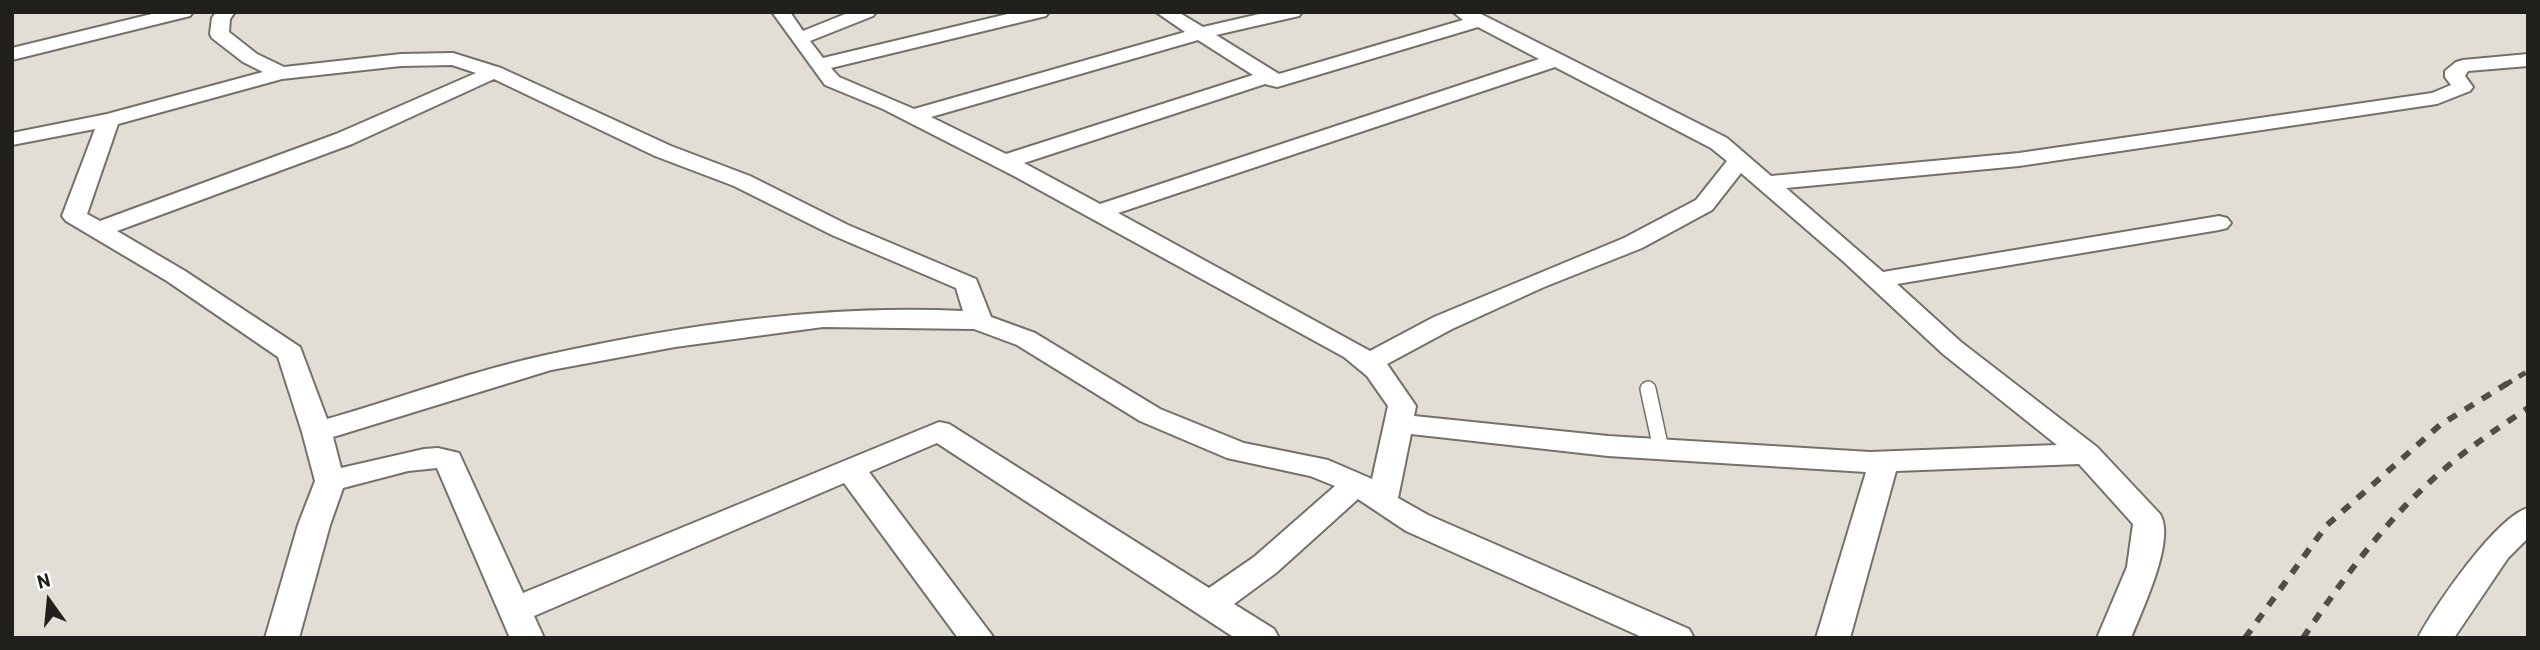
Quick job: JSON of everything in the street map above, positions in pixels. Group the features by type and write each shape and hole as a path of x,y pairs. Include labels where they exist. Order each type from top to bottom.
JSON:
{"street":[{"path":"12,54 184,12"},
{"path":"193,12 223,15 219,34 250,58 281,73"},
{"path":"780,12 832,80 1004,162 1354,351 1377,370 1402,406 1396,423 1382,503"},
{"path":"799,39 867,12"},
{"path":"819,65 1040,12"},
{"path":"1166,12 1277,81"},
{"path":"912,116 1202,33 1293,12"},
{"path":"1004,162 1264,78 1277,81 1471,17 1719,143 1878,280 1952,348 2087,454 2148,522 2143,567 2114,638"},
{"path":"12,139 109,120 281,73 401,60 453,59 494,72 663,151 741,181 840,229 967,284 979,322"},
{"path":"1099,212 1556,60"},
{"path":"1766,183 1880,177 2177,140 2437,98 2463,88 2455,77 2455,71 2463,66 2528,60"},
{"path":"99,230 344,139 494,72"},
{"path":"109,120 74,216 176,276 290,353 317,432 330,481 314,525 282,638"},
{"path":"1368,363 1455,318 1633,243 1704,205 1740,160"},
{"path":"1878,280 2219,223"},
{"path":"317,432 547,363 674,339 823,319 961,318 1026,339 1150,415 1237,451 1317,467 1357,483 1382,503 1417,523 1677,638"},
{"path":"1396,423 1661,449 1884,461 2087,454"},
{"path":"330,481 422,459 439,457 448,460 521,624 850,469 939,431 1262,638"},
{"path":"1833,638 1884,461"},
{"path":"850,469 978,638"},
{"path":"1210,604 1265,565 1357,483"},
{"path":"2435,638 2497,550 2528,519"}],"lane":[{"path":"1648,389 1661,449"}],"railway":[{"path":"2505,385 2528,371"},
{"path":"2245,638 2326,526 2440,425 2508,383"},
{"path":"2303,638 2350,572 2402,509 2462,455 2528,408"}]}
